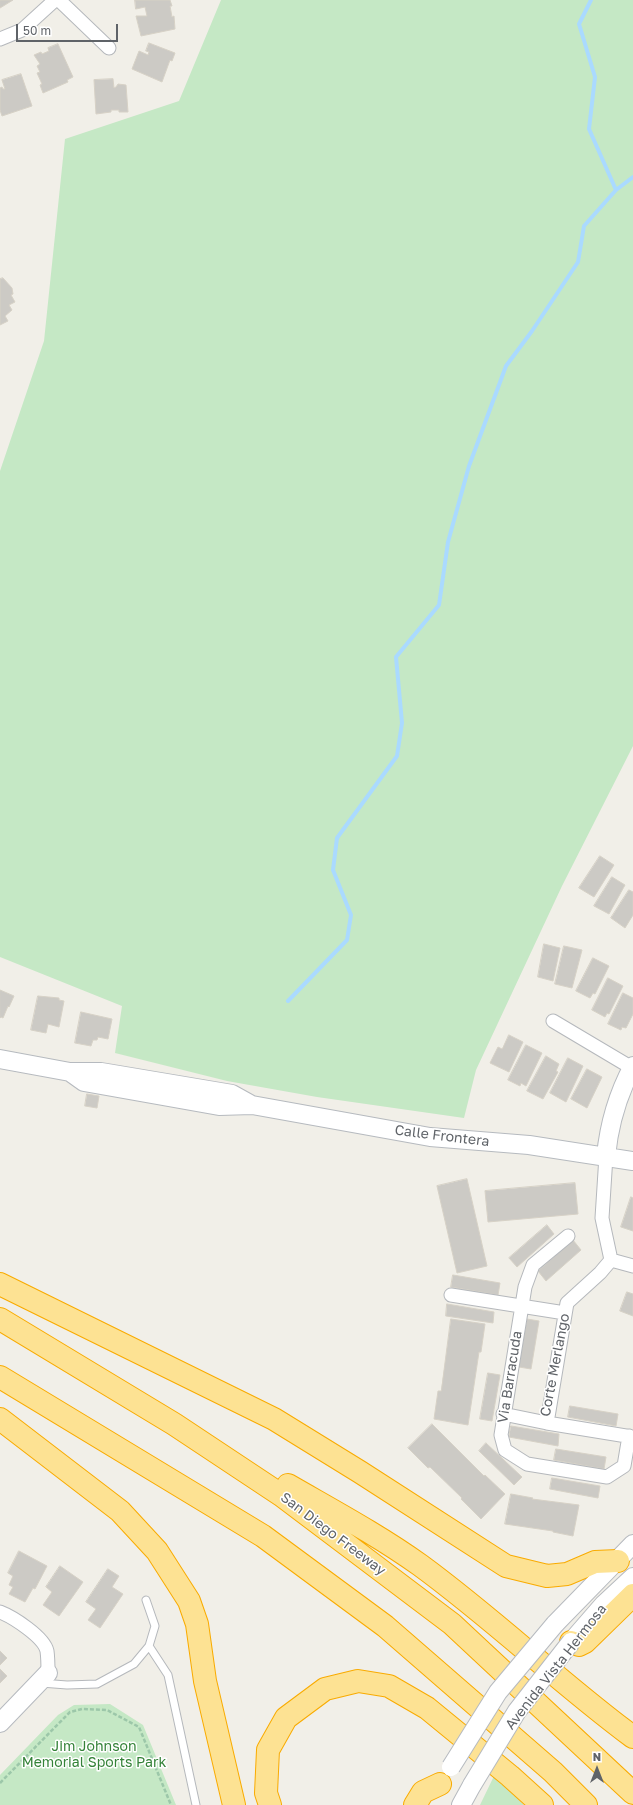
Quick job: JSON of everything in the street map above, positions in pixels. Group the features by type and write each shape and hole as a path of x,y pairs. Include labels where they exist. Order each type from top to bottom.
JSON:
{"highway":[{"path":"0,1284 274,1419 360,1472 506,1566 547,1576 567,1574 595,1562 618,1561"},
{"name":"San Diego Freeway","path":"0,1319 174,1424 281,1495 452,1624 633,1794"},
{"path":"0,1378 269,1540 386,1626 552,1772 586,1805"},
{"path":"0,1419 120,1511 157,1551 189,1601 197,1624 205,1681 234,1805"},
{"path":"174,1424 238,1457 382,1539 421,1566 500,1627 604,1716 633,1737"},
{"path":"571,1642 579,1645 585,1642 633,1595"},
{"path":"270,1805 266,1794 268,1750 286,1718 325,1689 358,1681 389,1686 427,1708 510,1776 542,1805"},
{"path":"415,1805 423,1792 445,1776"}],"street":[{"path":"0,39 22,30 55,0"},
{"path":"59,0 109,48"},
{"path":"553,1021 632,1067 618,1101 608,1134 602,1218 611,1260 633,1266"},
{"name":"Calle Frontera","path":"0,1059 70,1072 84,1082 219,1106 252,1105 430,1137 529,1145 633,1161"},
{"name":"Via Barracuda","path":"568,1236 533,1265 525,1287 500,1435 505,1450 527,1464 607,1478 624,1466 631,1437"},
{"name":"Corte Merlango","path":"503,1414 547,1423 567,1303 600,1273 611,1260"},
{"path":"451,1295 565,1313"},
{"path":"547,1423 631,1437"},
{"name":"Avenida Vista Hermosa","path":"428,1805 498,1692 555,1624 633,1544"},
{"name":"Avenida Vista Hermosa","path":"461,1805 517,1711 571,1642 604,1604 633,1577"},
{"path":"0,1612 8,1615 33,1632 47,1650 43,1678 0,1723"}],"lane":[{"path":"43,1678 67,1685 97,1684 134,1664 149,1646 155,1626 146,1600"},
{"path":"149,1646 168,1675 196,1805"}],"path":[{"path":"0,1783 70,1712 82,1709 107,1710 139,1727 171,1805"}],"green space":[{"path":"221,0 633,0 633,746 562,886 476,1070 464,1118 317,1097 227,1081 115,1053 122,1006 0,957 0,471 44,341 65,139 179,101"},
{"name":"Jim Johnson Memorial Sports Park","path":"110,1704 143,1725 176,1805 0,1805 0,1775 58,1715 74,1705"},
{"path":"494,1776 524,1805 480,1805"}],"building":[{"path":"0,0 13,0 0,8"},
{"path":"135,0 170,0 172,6 170,6 172,17 174,16 175,29 141,36 136,16 147,16 145,7 136,9"},
{"path":"149,43 175,53 172,61 170,60 162,82 132,69 139,51 148,55 149,52 146,51"},
{"path":"58,44 73,77 67,80 68,82 43,93 40,85 42,84 37,73 40,72 37,66 40,64 34,55 49,51 48,48"},
{"path":"21,74 32,106 2,116 0,110 0,88 2,87 5,89 2,80"},
{"path":"113,79 114,88 118,84 126,85 128,112 111,110 111,112 96,114 94,80"},
{"path":"3,278 12,288 13,294 11,295 15,302 9,305 12,310 5,316 8,321 0,325 0,279"},
{"path":"600,856 614,865 594,897 579,888"},
{"path":"612,877 625,885 609,914 594,906"},
{"path":"629,890 633,892 633,915 625,928 611,918"},
{"path":"544,944 560,948 553,981 538,977"},
{"path":"564,946 582,950 572,988 555,984"},
{"path":"593,958 609,966 595,994 593,993 590,998 576,991"},
{"path":"608,978 623,986 609,1014 607,1013 605,1017 592,1010"},
{"path":"0,990 14,996 3,1018 0,1018"},
{"path":"623,993 633,998 633,1014 626,1028 622,1027 621,1030 608,1024"},
{"path":"38,996 59,998 59,1000 64,1001 59,1027 48,1024 46,1033 31,1030"},
{"path":"81,1012 112,1019 108,1039 98,1037 97,1040 93,1040 91,1046 75,1043"},
{"path":"509,1035 523,1042 509,1072 490,1063 498,1047 502,1049"},
{"path":"526,1045 542,1053 526,1086 521,1083 520,1086 508,1080"},
{"path":"546,1056 559,1064 556,1071 558,1072 543,1099 527,1091"},
{"path":"568,1058 583,1066 566,1102 550,1093"},
{"path":"587,1069 602,1077 587,1108 571,1099"},
{"path":"87,1094 99,1096 97,1108 85,1106"},
{"path":"467,1179 487,1266 457,1273 437,1186"},
{"path":"575,1183 578,1214 488,1222 485,1191"},
{"path":"631,1197 633,1198 633,1231 621,1227"},
{"path":"547,1225 554,1234 517,1267 509,1258"},
{"path":"573,1240 581,1250 546,1281 538,1271"},
{"path":"453,1275 500,1283 498,1295 451,1287"},
{"path":"627,1292 633,1294 633,1316 620,1311"},
{"path":"447,1304 494,1312 493,1323 446,1316"},
{"path":"451,1319 485,1324 481,1352 479,1352 468,1425 434,1419 438,1391 441,1391"},
{"path":"527,1319 539,1321 531,1369 519,1367"},
{"path":"488,1373 500,1375 492,1421 480,1419"},
{"path":"570,1406 618,1414 616,1426 568,1417"},
{"path":"432,1424 484,1476 485,1475 505,1494 481,1519 461,1499 462,1498 408,1448"},
{"path":"511,1426 559,1434 558,1446 509,1437"},
{"path":"486,1443 522,1477 514,1485 479,1451"},
{"path":"556,1449 606,1457 604,1469 554,1460"},
{"path":"552,1478 600,1486 598,1498 550,1489"},
{"path":"511,1494 533,1498 532,1499 579,1505 573,1536 553,1531 505,1524"},
{"path":"19,1551 47,1566 35,1589 33,1588 25,1602 9,1594 13,1587 9,1585 13,1576 8,1573"},
{"path":"60,1566 83,1582 59,1616 43,1605 52,1592 46,1587"},
{"path":"108,1569 119,1576 112,1587 123,1594 100,1628 88,1620 96,1609 86,1602"},
{"path":"0,1651 7,1658 0,1665"},
{"path":"0,1669 7,1676 0,1683"}],"waterway":[{"path":"591,0 579,24 595,77 589,129 616,190"},
{"path":"288,1001 347,940 351,915 333,870 337,838 397,756 402,723 396,657 439,605 448,542 469,466 506,366 532,331 578,262 584,226 616,190 633,177"}]}
